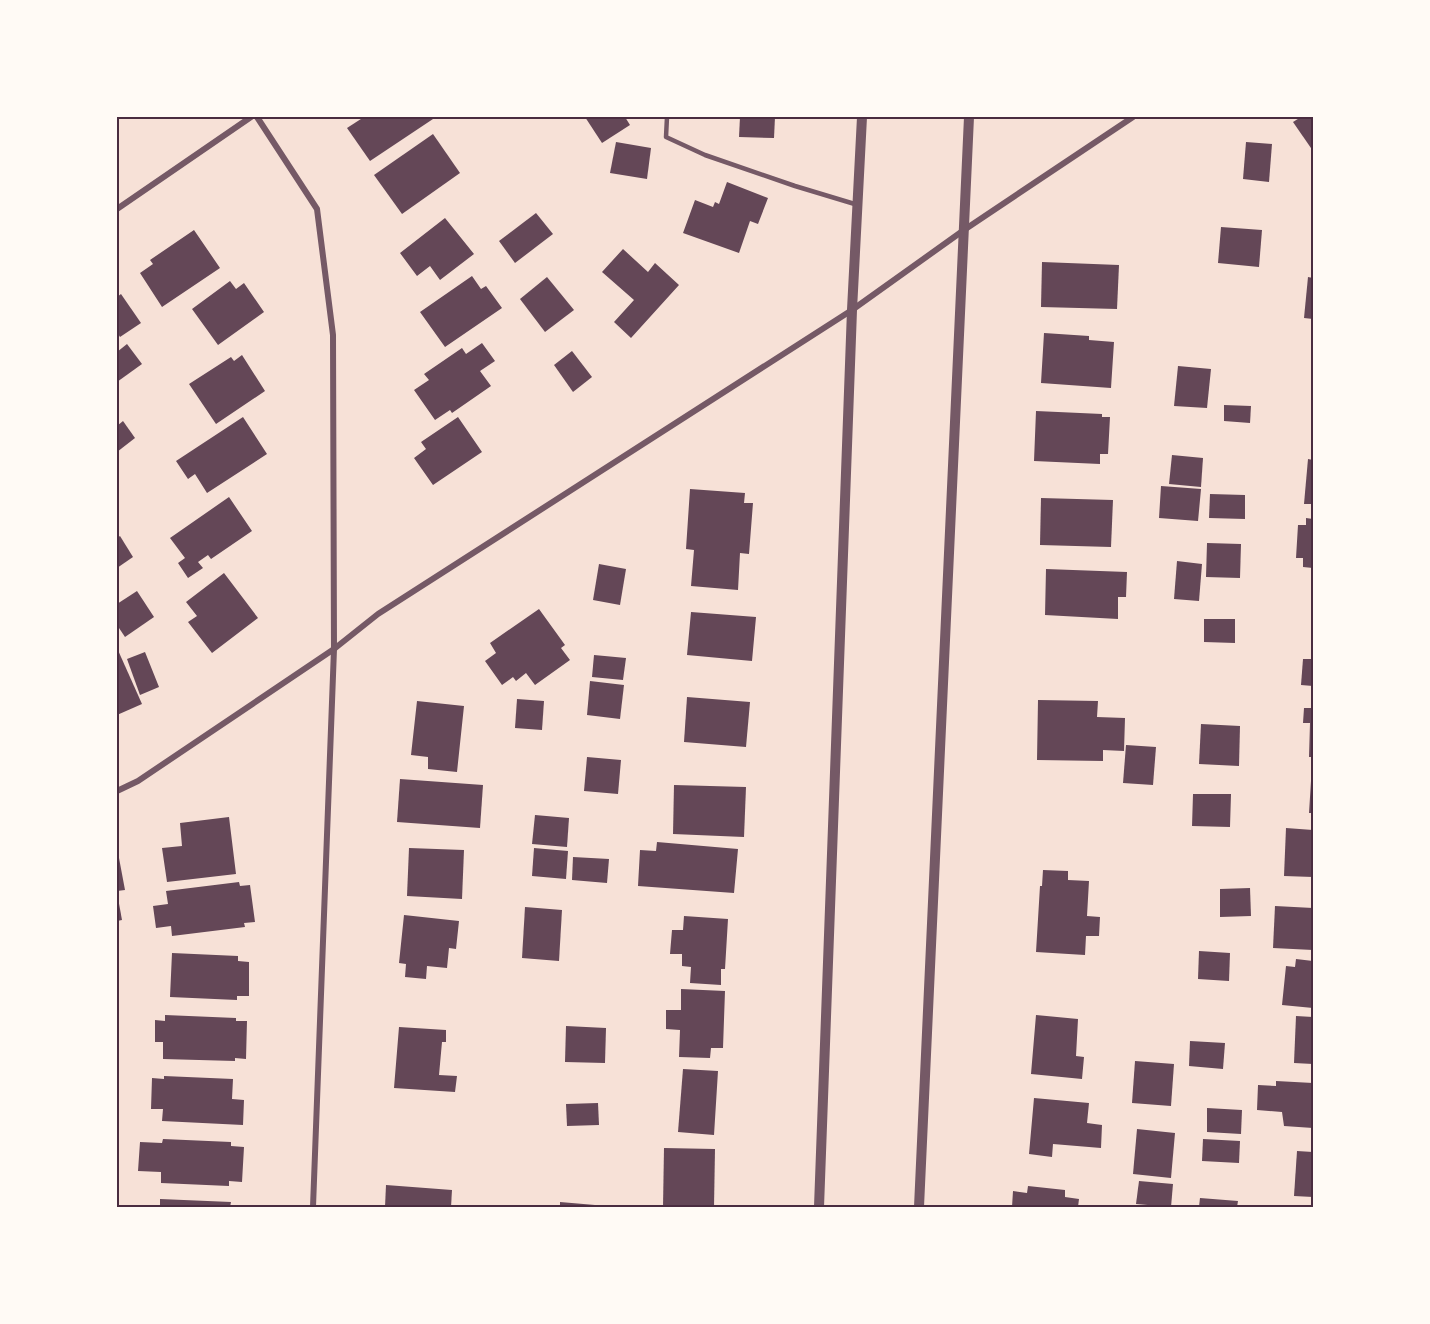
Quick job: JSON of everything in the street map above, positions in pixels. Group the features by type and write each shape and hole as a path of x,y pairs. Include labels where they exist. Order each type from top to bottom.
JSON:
{"street":[{"path":"117,209 251,117"},
{"path":"257,117 316,209 333,335 334,649 313,1207"},
{"path":"819,1207 852,310 862,117"},
{"path":"919,1207 969,117"},
{"path":"117,791 138,781 334,649 378,614 852,310 964,230 1133,117"}],"lane":[{"path":"667,117 666,136 705,155 858,205"}],"building":[{"path":"364,117 432,117 433,119 370,161 347,128"},
{"path":"585,117 625,117 630,125 602,143"},
{"path":"740,117 775,117 774,138 739,137"},
{"path":"1301,117 1313,117 1313,151 1293,122"},
{"path":"433,134 460,173 402,214 374,175"},
{"path":"616,142 651,148 647,179 610,173"},
{"path":"1246,142 1272,144 1269,182 1243,179"},
{"path":"727,182 768,198 758,224 750,221 739,253 683,233 695,200 713,207 715,202 719,204"},
{"path":"536,213 553,234 515,263 499,241"},
{"path":"445,218 474,254 440,280 430,266 417,276 400,253"},
{"path":"1221,227 1262,230 1259,267 1218,263"},
{"path":"194,230 220,268 162,307 140,273 153,264 150,260"},
{"path":"623,249 648,272 655,263 679,285 631,338 614,322 634,300 602,272"},
{"path":"1042,262 1119,265 1117,309 1041,307"},
{"path":"472,276 481,289 486,286 502,308 445,347 420,312"},
{"path":"547,277 574,310 545,332 520,299"},
{"path":"1308,277 1313,278 1313,319 1304,318"},
{"path":"230,281 236,289 244,283 264,312 218,345 192,309"},
{"path":"121,294 141,323 120,337 117,332 117,297"},
{"path":"1044,333 1089,336 1089,340 1114,342 1111,388 1041,383"},
{"path":"482,343 495,361 480,371 491,386 452,413 450,410 435,420 414,390 429,380 424,374 462,348 466,354"},
{"path":"127,344 142,364 117,382 117,352"},
{"path":"572,351 592,377 573,392 554,365"},
{"path":"242,355 265,391 216,424 189,384 231,357 234,361"},
{"path":"1178,366 1211,369 1207,408 1174,406"},
{"path":"1224,405 1251,406 1250,423 1224,421"},
{"path":"1036,411 1102,414 1102,417 1110,417 1108,454 1100,454 1100,464 1034,461"},
{"path":"243,417 267,454 207,493 195,474 188,479 176,461"},
{"path":"458,417 482,452 433,485 414,458 426,449 421,442"},
{"path":"123,421 135,438 117,452 117,426"},
{"path":"1172,455 1203,458 1201,487 1169,484"},
{"path":"1308,459 1313,460 1313,504 1304,504"},
{"path":"1161,486 1201,489 1198,521 1159,518"},
{"path":"690,489 745,493 744,503 753,503 749,554 740,553 738,590 691,586 694,550 686,549"},
{"path":"1210,494 1245,495 1245,519 1209,518"},
{"path":"229,497 252,531 211,559 208,555 198,562 203,568 188,578 178,563 185,558 170,538"},
{"path":"1041,498 1113,500 1111,547 1040,545"},
{"path":"1306,518 1313,519 1313,568 1303,567 1303,558 1296,558 1298,525 1306,525"},
{"path":"120,536 133,557 117,568 117,538"},
{"path":"1207,543 1241,544 1240,578 1206,577"},
{"path":"1177,561 1202,564 1199,601 1174,599"},
{"path":"599,564 626,569 620,605 593,600"},
{"path":"1046,569 1127,572 1126,597 1118,597 1118,619 1045,615"},
{"path":"224,573 258,618 212,653 188,622 197,616 186,602"},
{"path":"137,591 154,617 125,637 117,625 117,604"},
{"path":"539,609 565,645 561,648 570,660 535,685 526,673 516,681 513,677 502,685 485,661 496,653 490,643"},
{"path":"691,612 756,617 752,661 687,655"},
{"path":"1204,619 1235,619 1235,643 1204,642"},
{"path":"117,648 142,704 117,715"},
{"path":"145,652 159,687 140,695 127,659"},
{"path":"594,655 626,658 623,680 592,677"},
{"path":"1303,659 1313,659 1313,686 1301,685"},
{"path":"590,681 624,685 620,719 587,715"},
{"path":"687,697 750,702 746,747 684,742"},
{"path":"517,699 544,701 542,730 515,728"},
{"path":"1038,700 1098,701 1097,717 1125,718 1124,751 1103,750 1103,761 1037,760"},
{"path":"417,701 464,706 457,772 428,769 428,757 411,755"},
{"path":"1304,708 1313,708 1313,757 1309,757 1310,723 1303,723"},
{"path":"1201,724 1240,726 1239,766 1199,764"},
{"path":"1126,745 1156,747 1153,785 1123,783"},
{"path":"587,757 621,760 618,794 584,791"},
{"path":"400,779 483,785 480,828 397,822"},
{"path":"1311,781 1313,781 1313,813 1309,813"},
{"path":"674,785 746,787 744,837 673,834"},
{"path":"1193,794 1231,794 1230,827 1192,826"},
{"path":"535,815 569,818 567,847 532,844"},
{"path":"229,817 236,874 167,882 162,848 182,846 180,823"},
{"path":"1286,828 1313,830 1313,877 1284,876"},
{"path":"657,842 738,849 734,893 638,886 640,850 656,851"},
{"path":"409,848 464,850 462,899 407,896"},
{"path":"534,848 568,851 566,879 532,876"},
{"path":"573,857 609,859 607,883 572,880"},
{"path":"119,858 125,890 117,891 117,859"},
{"path":"1043,870 1068,871 1068,880 1089,881 1087,916 1100,917 1099,936 1086,936 1085,955 1036,952"},
{"path":"239,882 240,886 250,885 255,922 244,923 245,927 172,936 171,926 156,928 153,906 168,904 166,891"},
{"path":"1250,888 1251,916 1220,917 1220,889"},
{"path":"117,898 122,920 117,921"},
{"path":"1275,906 1313,908 1313,950 1273,948"},
{"path":"525,907 562,910 559,961 522,958"},
{"path":"404,915 459,921 456,949 449,948 447,968 427,966 426,979 405,977 406,964 399,963"},
{"path":"684,916 728,919 725,969 721,969 721,985 690,983 691,967 682,966 682,954 670,954 672,930 683,930"},
{"path":"1199,951 1230,953 1229,981 1198,979"},
{"path":"172,953 238,956 238,961 249,962 249,996 237,996 237,1000 170,997"},
{"path":"1296,959 1313,961 1313,1008 1282,1005 1286,966 1295,967"},
{"path":"681,989 725,991 723,1048 711,1048 710,1058 679,1057 680,1030 666,1029 666,1010 681,1010"},
{"path":"165,1015 236,1018 236,1021 247,1021 246,1059 235,1058 235,1061 163,1059 163,1042 155,1042 155,1020 165,1021"},
{"path":"1036,1015 1078,1019 1076,1056 1084,1057 1082,1079 1031,1074"},
{"path":"1296,1016 1313,1017 1313,1064 1294,1063"},
{"path":"566,1026 606,1028 605,1063 565,1062"},
{"path":"399,1027 446,1030 446,1042 442,1042 439,1075 457,1076 455,1092 394,1088"},
{"path":"1190,1041 1225,1043 1223,1069 1189,1066"},
{"path":"1135,1061 1174,1064 1171,1106 1132,1103"},
{"path":"683,1069 718,1071 714,1135 678,1132"},
{"path":"164,1076 233,1079 232,1099 244,1100 243,1125 162,1121 163,1109 151,1109 152,1078 164,1079"},
{"path":"1276,1081 1313,1083 1313,1128 1284,1126 1282,1112 1257,1110 1258,1085 1276,1086"},
{"path":"1034,1098 1089,1103 1087,1123 1102,1125 1101,1148 1053,1144 1052,1157 1029,1154"},
{"path":"598,1103 599,1125 567,1126 566,1104"},
{"path":"1207,1108 1242,1110 1241,1134 1207,1132"},
{"path":"1137,1129 1175,1133 1171,1178 1133,1174"},
{"path":"163,1139 231,1142 231,1146 244,1147 242,1182 229,1181 229,1186 161,1183 161,1172 138,1171 140,1142 162,1143"},
{"path":"1203,1139 1240,1141 1239,1163 1202,1161"},
{"path":"664,1148 715,1149 714,1207 663,1207"},
{"path":"1297,1151 1313,1152 1313,1197 1294,1196"},
{"path":"1139,1181 1173,1184 1171,1207 1136,1204"},
{"path":"386,1185 452,1190 451,1207 385,1207"},
{"path":"1028,1186 1065,1190 1065,1197 1079,1199 1078,1207 1012,1207 1013,1191 1027,1193"},
{"path":"1200,1198 1238,1201 1237,1207 1199,1207"},
{"path":"160,1199 231,1202 230,1207 160,1207"},
{"path":"560,1202 595,1205 595,1207 560,1207"}]}
